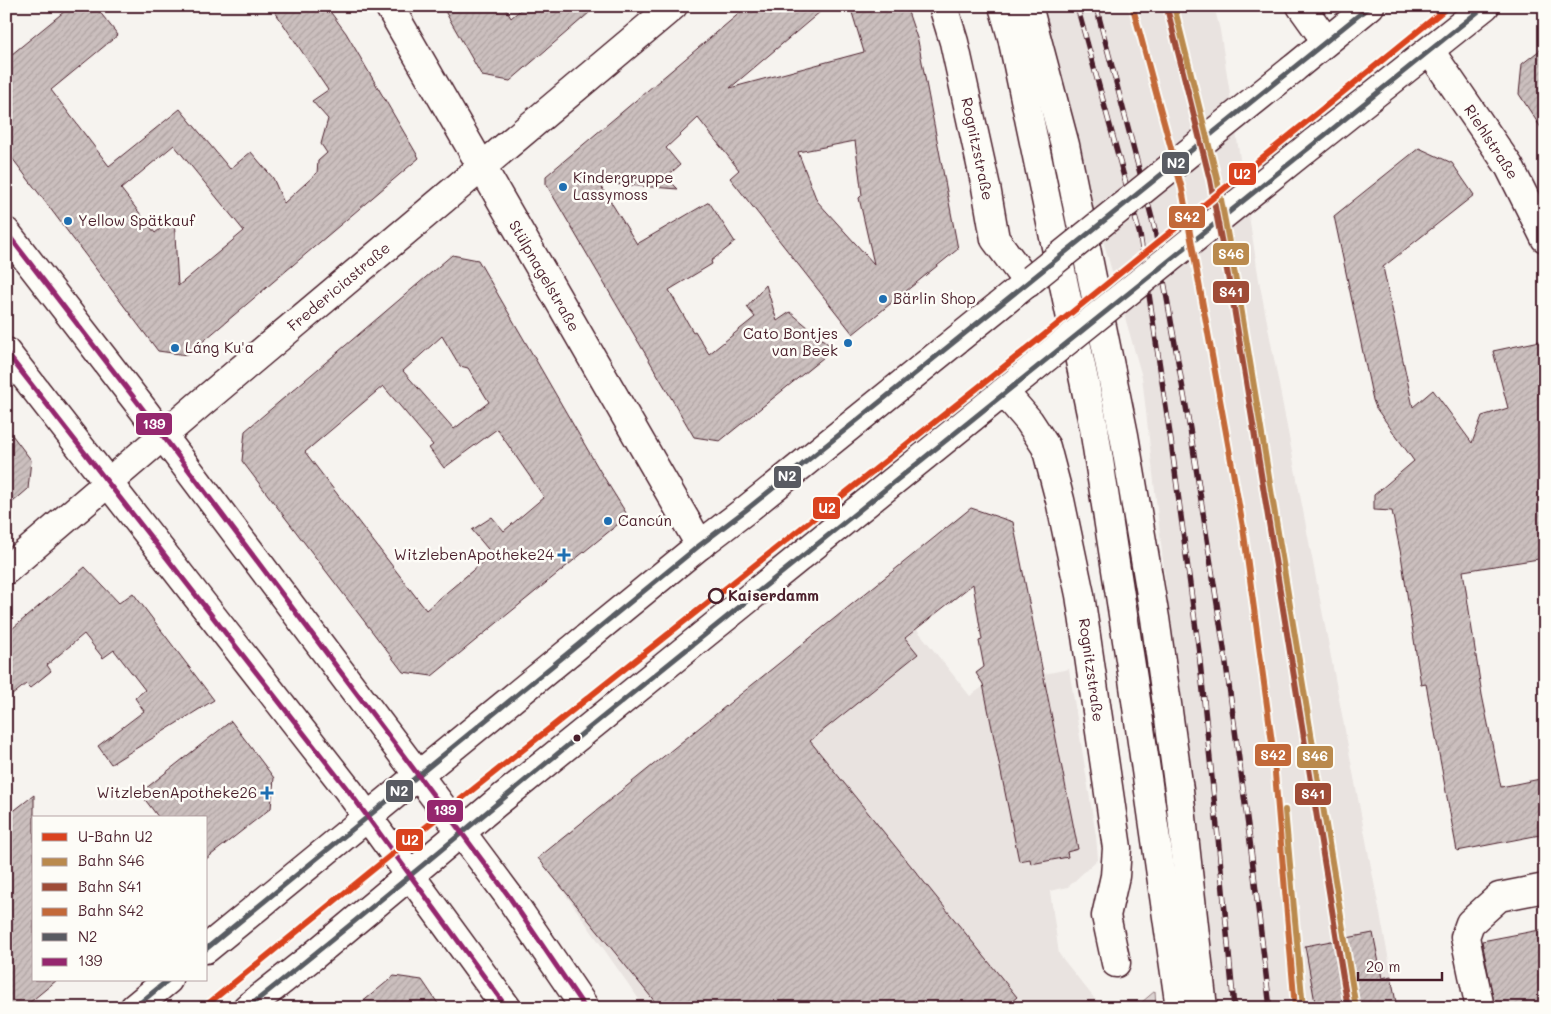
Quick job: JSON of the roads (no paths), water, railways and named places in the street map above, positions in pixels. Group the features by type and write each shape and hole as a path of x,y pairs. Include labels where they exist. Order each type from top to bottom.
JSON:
{"main road":[{"name":"Stülpnagelstraße","path":"389,6 700,545"},
{"name":"Fredericiastraße","path":"6,570 673,6"},
{"name":"Rognitzstraße","path":"943,6 954,42 986,187 995,239 1030,281"},
{"path":"997,6 1012,37"},
{"path":"1003,6 1012,37 1094,428 1133,679 1180,1008"},
{"path":"1028,6 1065,145 1124,435 1154,618 1179,790 1204,1008"},
{"path":"1301,6 1326,41"},
{"path":"208,948 700,545 746,510 1370,6"},
{"path":"247,1008 1048,356 1486,6"},
{"name":"Riehlstraße","path":"1430,51 1508,166 1545,238"},
{"path":"6,232 163,436 508,895 584,1008"},
{"path":"6,352 321,756 507,1008"},
{"name":"Rognitzstraße","path":"1004,392 1029,421 1046,447 1060,500 1076,576 1117,848 1115,876 1106,916 1116,963"},
{"path":"1480,1008 1466,937 1470,923 1499,897 1545,888"},
{"path":"134,1008 166,982"}],"railway":[{"path":"1077,6 1140,235 1171,441 1199,652 1234,1008"},
{"path":"1096,6 1155,230 1191,435 1224,649 1270,1008"}],"metro line":[{"name":"U2","path":"203,1008 407,842 1044,335 1449,6"}],"rail line":[{"name":"S46","path":"1174,6 1217,178 1241,307 1356,1008"},
{"name":"S42","path":"1133,8 1182,189 1243,527 1273,750 1295,1008"},
{"name":"S41","path":"1167,8 1210,180 1234,308 1348,1008"},
{"name":"S46","path":"1285,810 1303,1008"}],"place":[{"name":"Kindergruppe Lassymoss","path":"563,187"},
{"name":"Yellow Spätkauf","path":"68,221"},
{"name":"Bärlin Shop","path":"883,299"},
{"name":"Cato Bontjes van Beek","path":"848,343"},
{"name":"Láng Ku'a","path":"175,348"},
{"name":"Cancún","path":"608,521"},
{"name":"WitzlebenApotheke24","path":"564,555"},
{"name":"Kaiserdamm","path":"716,596"},
{"name":"WitzlebenApotheke26","path":"267,793"}]}
